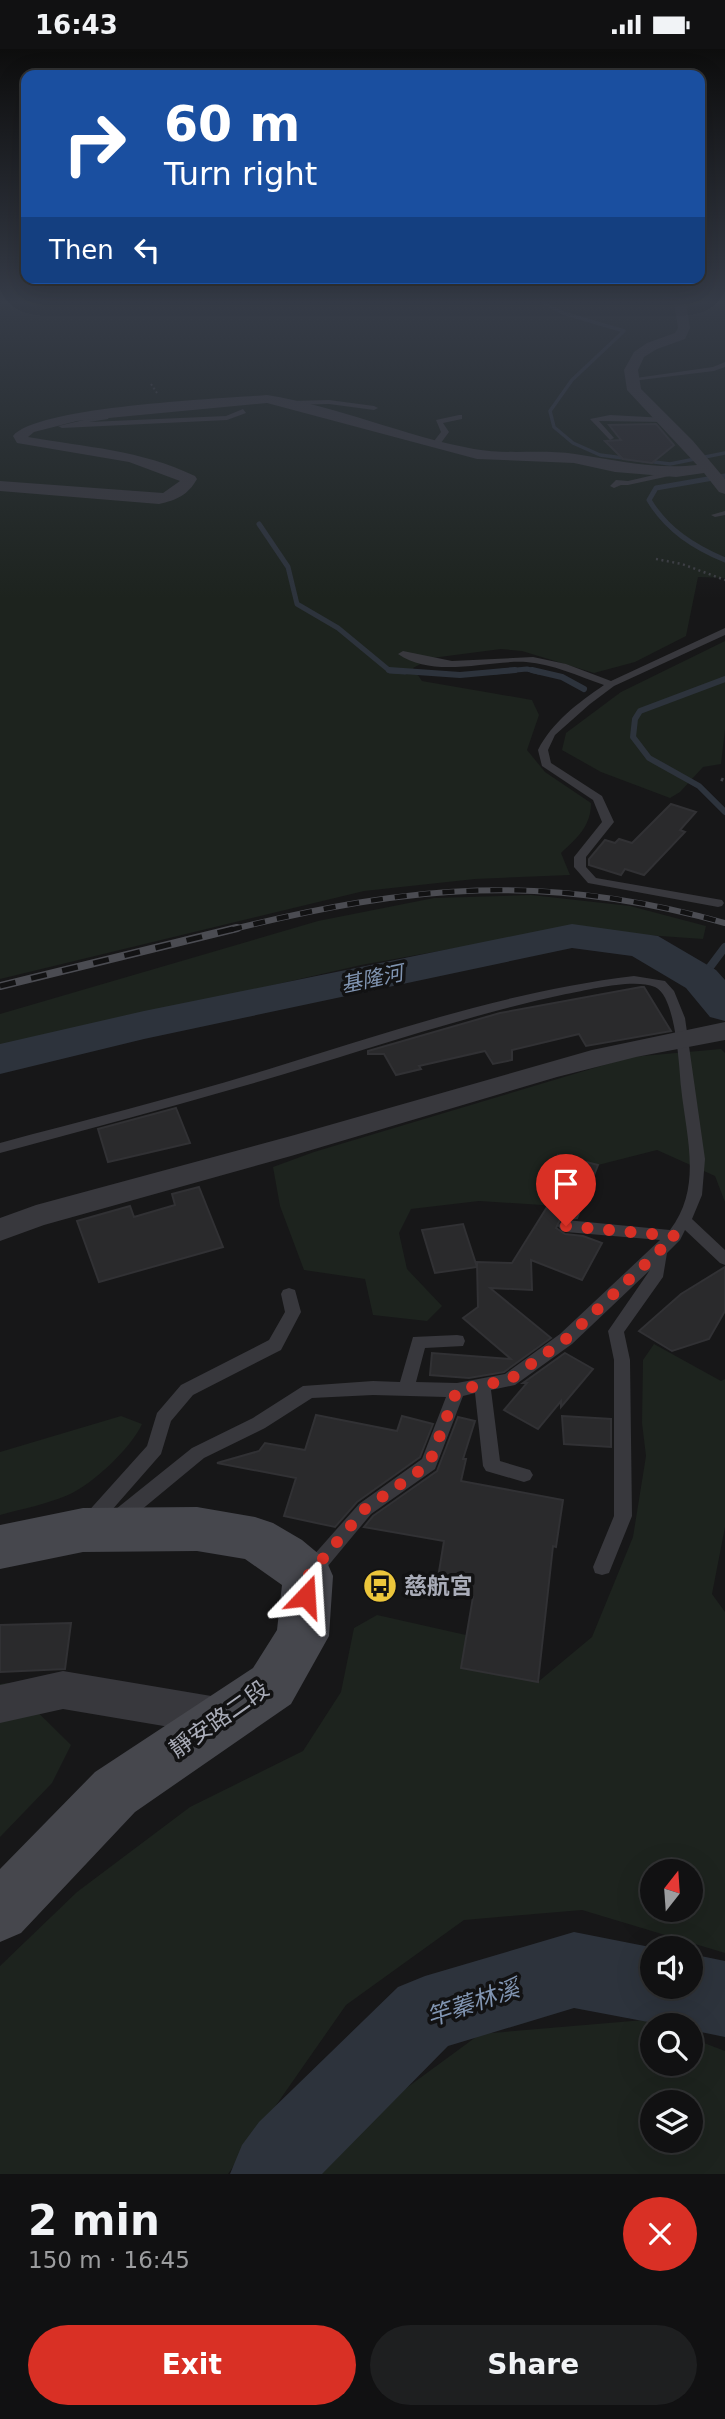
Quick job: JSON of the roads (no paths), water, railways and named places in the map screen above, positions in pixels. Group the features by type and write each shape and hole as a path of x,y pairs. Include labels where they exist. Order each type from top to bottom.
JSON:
{"main road":[{"path":"0,1547 94,1529 197,1529 255,1539 284,1556 308,1576"},
{"name":"靜安路二段","path":"0,1912 115,1791 272,1686 303,1636 308,1576"}],"street":[{"path":"0,486 159,499 173,497 183,491 189,479 171,470 91,450 30,442 20,436 29,429 77,417 251,401"},
{"path":"280,401 435,445 477,454 574,458 615,467 676,472 702,462"},
{"path":"647,401 725,489"},
{"path":"0,1230 36,1216 376,1122 490,1085 688,1036 725,1031"},
{"path":"0,1704 63,1690 223,1717"}],"lane":[{"path":"291,403 329,402 374,408"},
{"path":"144,410 62,426 227,418 243,411"},
{"path":"435,445 445,432 439,422 459,417"},
{"path":"610,438 594,419 610,417 666,420"},
{"path":"614,486 619,482 628,483 676,472"},
{"path":"715,515 725,513"},
{"path":"718,903 592,881 580,867 580,857 608,822 598,798 546,764 543,750 551,734 586,702 611,684 725,631"},
{"path":"403,654 426,661 466,665 506,659 534,660 568,668 611,684"},
{"path":"0,1148 265,1075 418,1028 518,1001 604,983 648,979 662,984 672,998 688,1036 700,1178 694,1202 675,1236 566,1339 509,1380 457,1390 309,1391 259,1423 198,1453 94,1529"},
{"path":"684,1220 725,1259"},
{"path":"566,1226 675,1236"},
{"path":"601,1567 623,1516 621,1360 616,1331 657,1273 660,1251"},
{"path":"94,1529 155,1449 163,1418 187,1390 275,1345 293,1313 289,1294"},
{"path":"406,1389 419,1342 457,1341"},
{"path":"482,1385 492,1466 524,1475"},
{"path":"308,1576 365,1509 429,1464 457,1390"}],"waterway":[{"path":"557,401 550,411 554,427 573,443 600,455 670,464 725,453"},
{"path":"725,476 656,488 649,500 673,529 725,560"},
{"path":"259,524 288,567 297,604 338,628 390,671 405,672"},
{"path":"495,672 527,669 539,672"},
{"path":"389,670 460,675 515,670"},
{"path":"532,670 562,677 584,689"},
{"path":"725,679 640,711 635,719 633,737 649,758 699,786 725,812"},
{"name":"基隆河","path":"0,1059 144,1025 572,936 643,945 701,979 725,1007"},
{"path":"701,979 725,947"},
{"name":"竿蓁林溪","path":"271,2174 288,2151 425,2014 574,1970 640,1983"},
{"name":"竿蓁林溪","path":"703,1995 725,1999"}],"railway":[{"path":"230,930 358,903 477,891 536,891 597,896 725,923"},
{"path":"0,986 237,928"}],"place":[{"name":"慈航宮","path":"380,1586"}]}
